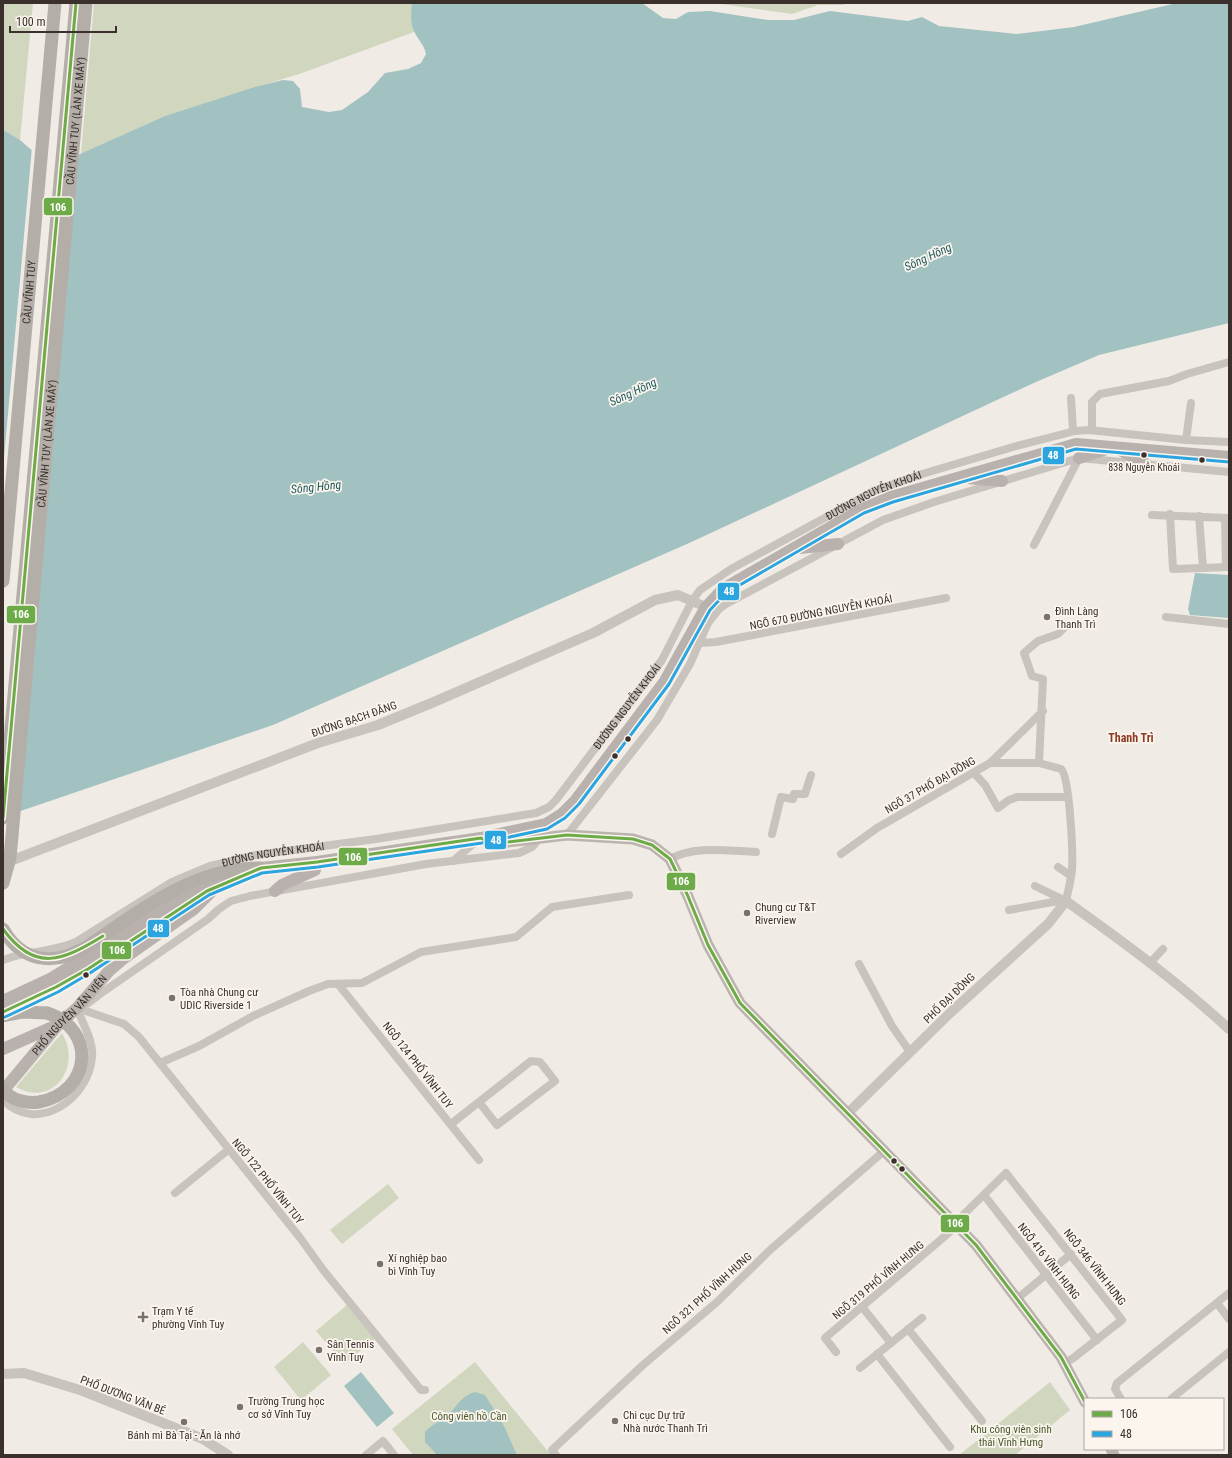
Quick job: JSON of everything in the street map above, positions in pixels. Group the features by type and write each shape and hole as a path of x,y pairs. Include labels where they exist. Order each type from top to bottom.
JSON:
{"highway":[{"path":"3,494 46,3"},
{"name":"CẦU VĨNH TUY","path":"3,581 55,3"},
{"name":"CẦU VĨNH TUY","path":"3,818 76,3"},
{"name":"CẦU VĨNH TUY (LÀN XE MÁY)","path":"3,883 10,858 86,3"},
{"path":"3,929 13,943 28,955 44,959 60,958 83,949 179,888 236,868 261,868"},
{"path":"3,1016 23,1012 47,1013 59,1018 66,1023 77,1038 81,1051 82,1062 75,1081 67,1090 56,1098 33,1103 14,1099 3,1090"}],"main road":[{"name":"ĐƯỜNG NGUYỄN KHOÁI","path":"3,1002 50,979 174,903 261,868 317,862 481,838 546,824 562,814 575,801 694,641 706,607 723,589 795,549 862,509 891,497 1076,444 1229,457"},
{"path":"1079,458 1113,448 1146,464"},
{"path":"959,478 1002,481"},
{"path":"795,549 838,544"},
{"path":"481,838 492,844 566,835 633,839 652,845 670,859 687,894 708,945 740,1003 976,1245 1018,1298 1065,1362 1084,1400"},
{"path":"275,891 282,885 315,870 317,862"},
{"name":"ĐƯỜNG NGUYỄN KHOÁI","path":"3,1012 56,987 88,969 212,888"},
{"name":"PHỐ NGUYỄN VĂN VIÊN","path":"3,1090 58,1025 77,1008 109,971 194,909 212,888"},
{"path":"3,1049 58,1025"}],"street":[{"path":"1092,430 1092,402 1100,394 1169,382 1188,374 1229,362"},
{"path":"1071,398 1073,431"},
{"path":"1186,440 1191,403"},
{"name":"ĐƯỜNG NGUYỄN KHOÁI","path":"3,960 35,951 60,949 76,942 172,882 210,866 256,855 368,840 536,813 549,807 561,794 662,660 692,600 700,590 731,569 874,491 929,472 1073,431 1092,430 1186,440 1229,442"},
{"path":"1034,545 1079,458"},
{"name":"ĐƯỜNG NGUYỄN KHOÁI","path":"566,835 656,720 690,664 694,641 719,609 726,604 883,520 902,512 1079,458 1229,472"},
{"path":"1152,515 1170,514 1227,518 1228,567 1173,568 1170,514"},
{"path":"1199,516 1203,568"},
{"name":"ĐƯỜNG BẠCH ĐẰNG","path":"3,863 318,744 378,725 593,633 655,600 678,595 706,607"},
{"name":"NGÕ 670 ĐƯỜNG NGUYỄN KHOÁI","path":"694,641 716,642 762,635 946,598"},
{"path":"1166,617 1229,624"},
{"path":"1039,763 1043,711 1043,679 1032,676 1024,653 1038,641 1058,634 1064,628"},
{"path":"990,763 1043,711"},
{"name":"NGÕ 37 PHỐ ĐẠI ĐỒNG","path":"841,854 877,828 990,763 1039,763 1061,768 1064,771 1068,797 1072,848 1069,887"},
{"path":"974,773 985,785 998,808 1009,800 1017,797 1068,797"},
{"path":"772,834 781,797 793,799 794,794 805,794 811,775"},
{"path":"452,862 481,838"},
{"path":"3,1100 20,1111 43,1113 52,1111 68,1103 81,1088 91,1067 93,1056 92,1048 77,1008 87,1004 208,920 219,909 231,901 275,891 426,864 519,853 532,847 539,839"},
{"path":"670,859 681,853 723,850 756,852"},
{"path":"1058,867 1071,876"},
{"path":"1035,886 1065,900 1150,963 1203,1005 1229,1029"},
{"name":"PHỐ ĐẠI ĐỒNG","path":"848,1113 974,990 1048,924 1065,900 1069,887"},
{"path":"160,1063 199,1046 253,1016 328,984 362,983 421,952 516,937 552,907 629,895"},
{"path":"1009,910 1065,900"},
{"path":"1150,963 1163,949"},
{"path":"859,964 892,1026 910,1052"},
{"name":"NGÕ 124 PHỐ VĨNH TUY","path":"338,984 479,1160"},
{"name":"NGÕ 122 PHỐ VĨNH TUY","path":"77,1008 124,1024 139,1037 228,1150 301,1238 324,1271 421,1390 425,1390"},
{"path":"451,1124 479,1102 531,1062 540,1062 555,1081 497,1125 479,1102"},
{"path":"175,1193 228,1150"},
{"name":"NGÕ 321 PHỐ VĨNH HƯNG","path":"556,1455 552,1450 643,1364 717,1302 770,1250 884,1151"},
{"name":"NGÕ 346 VĨNH HƯNG","path":"984,1195 1006,1173 1122,1320 1097,1340 1065,1362"},
{"path":"957,1225 964,1214 984,1195"},
{"name":"NGÕ 416 VĨNH HƯNG","path":"984,1195 1097,1340"},
{"name":"NGÕ 319 PHỐ VĨNH HƯNG","path":"836,1352 825,1338 863,1308 957,1225"},
{"path":"1018,1298 1071,1254"},
{"path":"1120,1398 1115,1389 1117,1382 1229,1293"},
{"path":"1216,1303 1229,1319"},
{"path":"863,1308 891,1343"},
{"path":"860,1368 922,1318"},
{"path":"908,1329 982,1422"},
{"path":"1172,1398 1229,1352"},
{"path":"877,1354 950,1447"},
{"name":"PHỐ DƯƠNG VĂN BÉ","path":"3,1374 24,1373 83,1391 203,1439 228,1455"},
{"path":"366,1455 382,1442 394,1455"}],"green space":[{"path":"3,3 33,3 20,140 3,131"},
{"path":"94,3 448,3 414,32 302,73 165,116 81,154"},
{"path":"714,3 851,3 843,5 818,5 792,14"},
{"path":"62,1033 67,1046 69,1059 66,1071 60,1081 51,1088 41,1092 29,1092 16,1087"},
{"path":"388,1184 399,1198 342,1244 330,1230"},
{"path":"347,1305 375,1339 344,1364 316,1331"},
{"path":"303,1342 331,1375 301,1400 274,1367"},
{"name":"Công viên hồ Cần","path":"475,1362 551,1455 413,1455 392,1429"},
{"name":"Khu công viên sinh thái Vĩnh Hưng","path":"1050,1382 1070,1410 1015,1455 959,1455"}],"water":[{"name":"Sông Hồng","path":"412,3 642,3 663,18 676,19 688,12 710,11 768,20 794,20 830,11 908,21 922,17 939,26 1017,34 1074,27 1177,3 1229,3 1229,323 1099,355 1036,382 687,544 273,725 3,817 3,130 20,140 51,167 165,116 255,87 283,80 293,81 300,89 302,107 329,112 342,110 368,92 385,73 408,69 421,63 426,54 424,47 412,25"},
{"path":"1195,573 1229,575 1229,618 1190,615 1188,609"},
{"path":"361,1372 394,1413 377,1427 344,1386"},
{"path":"475,1392 485,1395 504,1426 517,1455 437,1455 425,1442 425,1432 428,1429 448,1415 463,1398"}],"pier":[{"path":"32,147 51,165 74,154 3,819 3,469"}],"transit line":[{"name":"106","path":"3,818 76,3"},
{"name":"48","path":"5,1017 58,992 90,973 209,895 262,873 318,867 482,843 547,829 565,818 579,804 669,684 710,610 726,593 864,513 893,502 1076,449 1229,462"},
{"name":"106","path":"481,838 492,844 567,835 633,839 652,845 670,859 687,894 708,945 740,1003 976,1245 1061,1357 1084,1400"},
{"name":"106","path":"3,1012 56,987 88,969 207,891 261,868 317,862 481,838"},
{"name":"106","path":"3,929 15,943 26,952 38,957 50,958 75,952 103,936"}],"place":[{"name":"838 Nguyễn Khoái","path":"1144,455"},
{"name":"Đình Làng Thanh Trì","path":"1047,617"},
{"name":"Chung cư T&T Riverview","path":"747,913"},
{"name":"Tòa nhà Chung cư UDIC Riverside 1","path":"172,998"},
{"name":"Xí nghiệp bao bì Vĩnh Tuy","path":"380,1264"},
{"name":"Trạm Y tế phường Vĩnh Tuy","path":"143,1317"},
{"name":"Sân Tennis Vĩnh Tuy","path":"319,1350"},
{"name":"Trường Trung học cơ sở Vĩnh Tuy","path":"240,1407"},
{"name":"Chi cục Dự trữ Nhà nước Thanh Trì","path":"615,1421"},
{"name":"Bánh mì Bà Tại - Ăn là nhớ","path":"184,1422"}],"district":[{"name":"Thanh Trì","path":"1131,738"}]}
